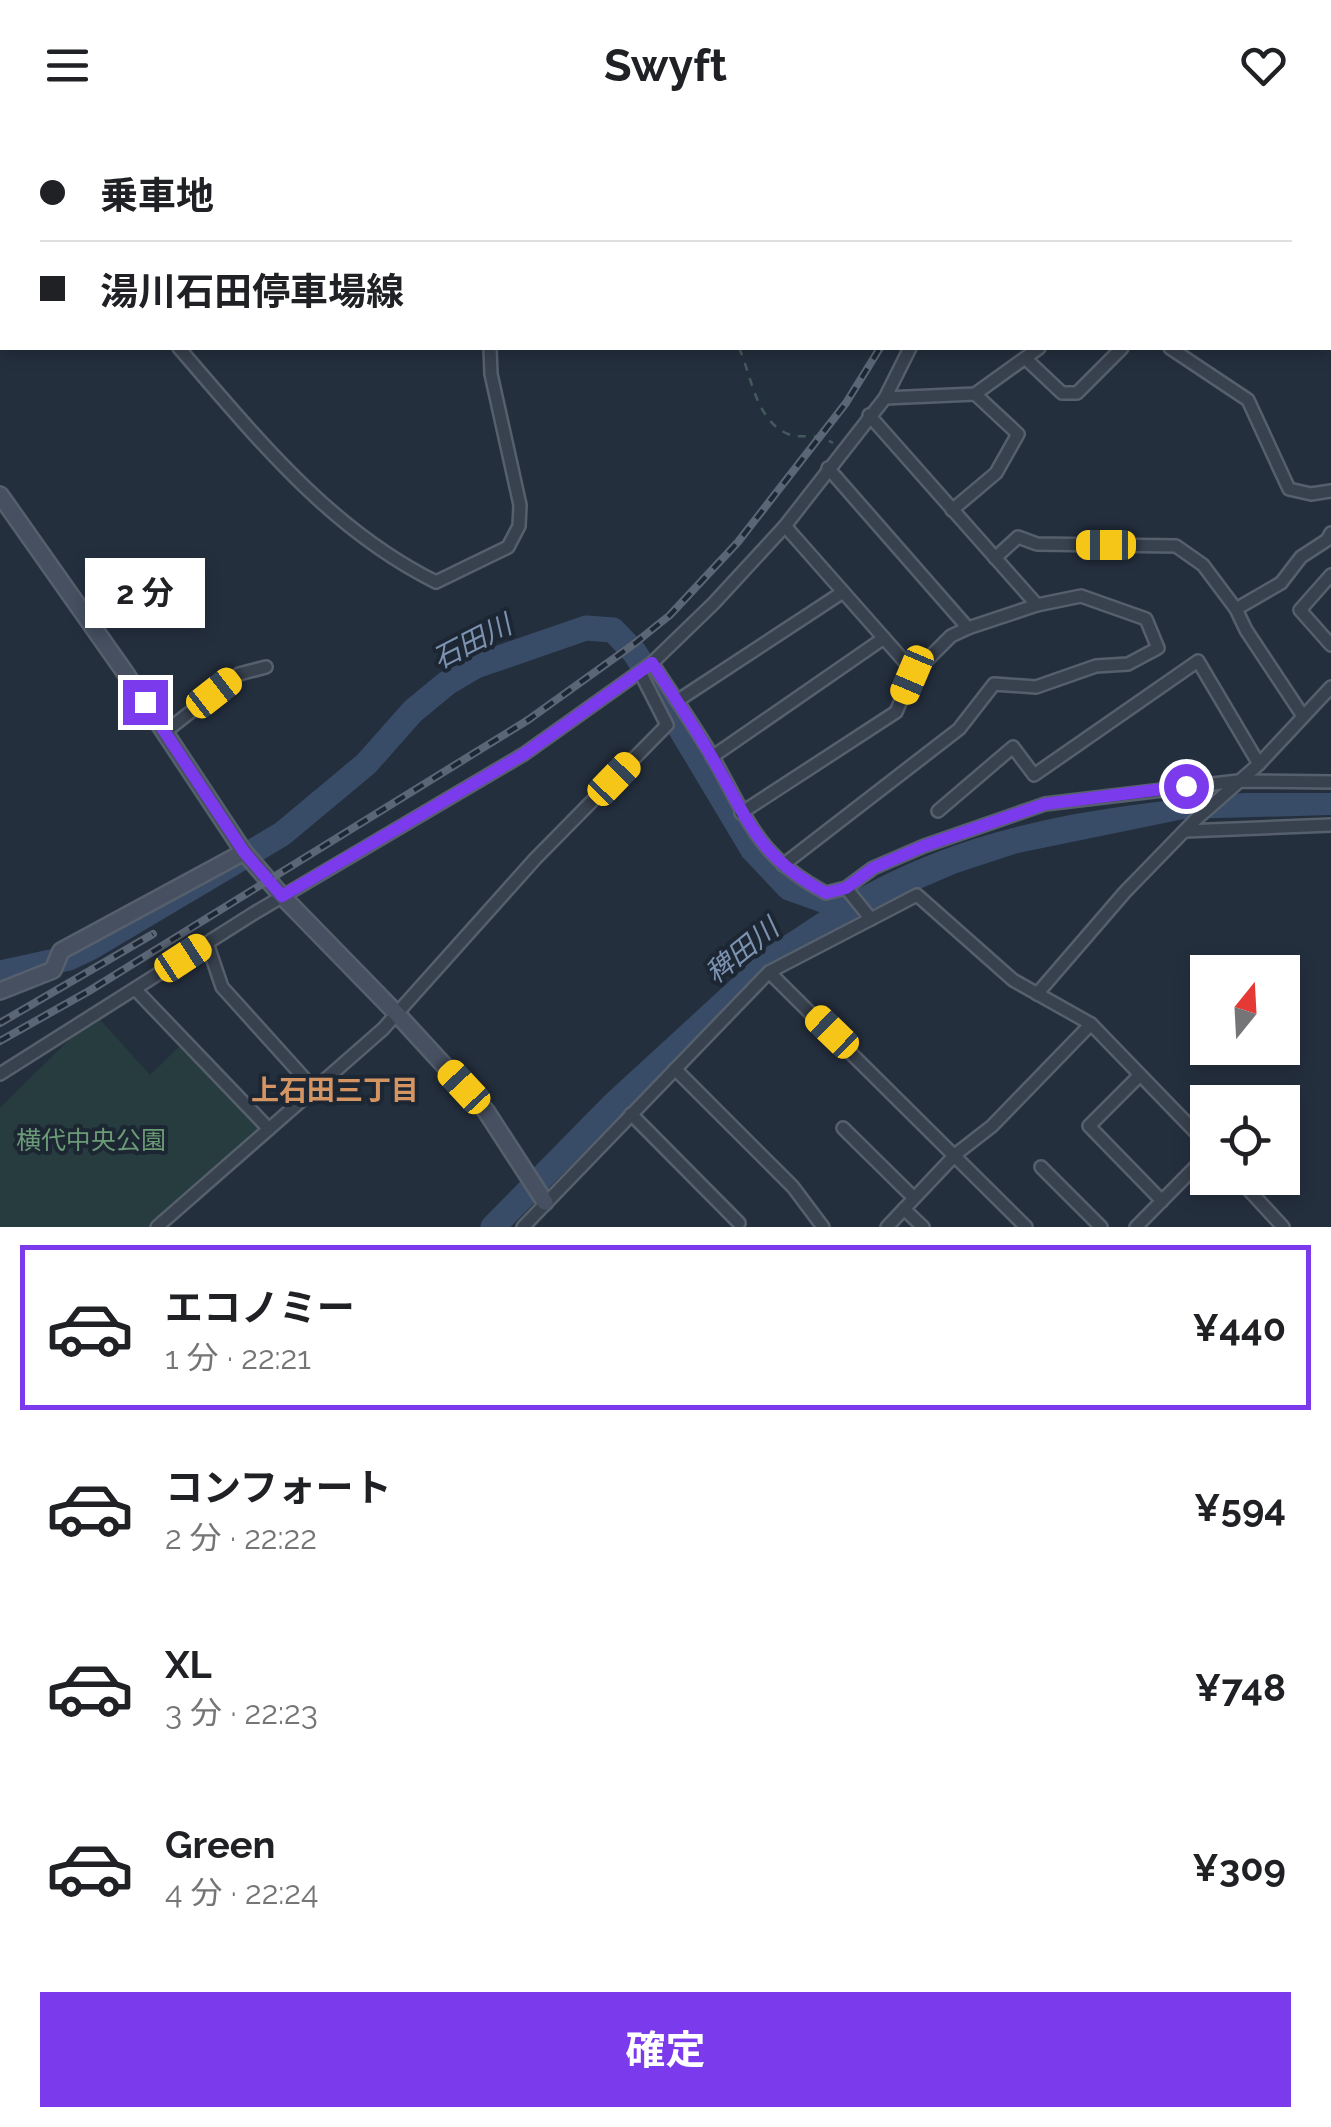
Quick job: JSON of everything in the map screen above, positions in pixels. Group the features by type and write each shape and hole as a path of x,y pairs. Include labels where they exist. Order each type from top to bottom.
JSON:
{"main road":[{"path":"0,496 244,852 486,1111 545,1202"},
{"path":"0,991 52,970 61,951 244,852"}],"street":[{"path":"181,350 308,492 392,560 436,582 508,547 519,526 520,505 490,374 490,350"},
{"path":"0,1074 282,896 524,754 652,663 785,526 885,398 909,350"},
{"path":"885,398 975,394 1037,350"},
{"path":"1026,359 1062,393 1077,393 1120,350"},
{"path":"1173,350 1248,400 1289,488 1311,494 1331,491"},
{"path":"952,510 996,473 1018,434 975,394"},
{"path":"869,415 1037,605"},
{"path":"828,468 968,628"},
{"path":"785,526 912,675"},
{"path":"1236,609 1281,583 1301,558 1331,533"},
{"path":"996,558 1018,536 1037,544 1176,546 1203,565 1304,716"},
{"path":"1331,575 1300,610 1331,645"},
{"path":"677,702 843,592"},
{"path":"741,813 896,712 912,675 952,636 968,628 1037,605 1081,596 1146,619 1158,648 1128,664 1096,666 1036,687 994,684 958,730 783,864"},
{"path":"712,757 884,638"},
{"path":"938,810 1013,747 1034,774 1198,661 1259,764"},
{"path":"652,663 712,757 753,833 796,877 826,893 846,888 873,868 924,846 1045,804 1235,784 1331,782"},
{"path":"165,732 239,674 266,667"},
{"path":"157,1227 397,1014 535,860 668,725 640,672"},
{"path":"1037,994 1125,892 1189,826 1259,764 1331,687"},
{"path":"1189,826 1331,826"},
{"path":"846,888 871,919"},
{"path":"523,1227 768,972 917,895 1013,980 1091,1024 1190,1126"},
{"path":"208,942 222,987 314,1089"},
{"path":"768,972 1026,1227"},
{"path":"134,989 269,1129"},
{"path":"887,1227 956,1154 992,1126 1091,1024"},
{"path":"675,1068 794,1187 823,1227"},
{"path":"1140,1075 1089,1126 1162,1201"},
{"path":"631,1114 739,1223"},
{"path":"843,1128 914,1198"},
{"path":"1041,1167 1102,1227"},
{"path":"1136,1227 1190,1172"},
{"path":"1254,1195 1283,1227"},
{"path":"904,1209 922,1227"}],"path":[{"path":"740,350 756,402 776,425 790,435 815,434 843,449"}],"green space":[{"name":"横代中央公園","path":"95,1014 150,1075 185,1041 269,1129 157,1227 0,1227 0,1108"}],"water":[{"path":"1245,793 1331,793 1331,815 1184,819 1018,853 957,873 859,915 851,914 843,905 844,897 892,872 988,835 1088,812"}],"waterway":[{"name":"石田川","path":"0,973 69,958 90,948 282,834 366,764 413,711 447,683 476,666 586,628 613,630 635,653 753,850 789,888 831,903 857,903"},
{"name":"稗田川","path":"493,1227 613,1105 773,958 858,902"}],"railway":[{"path":"0,1041 89,991 528,720 634,644 670,615 738,542 846,403 879,350"},
{"path":"0,1023 153,934"}],"district":[{"name":"上石田三丁目","path":"335,1090"}],"route":[{"path":"145,702 244,852 282,896 524,754 652,663 712,757 753,833 796,877 826,893 846,888 873,868 924,846 1045,804 1186,786"}]}
